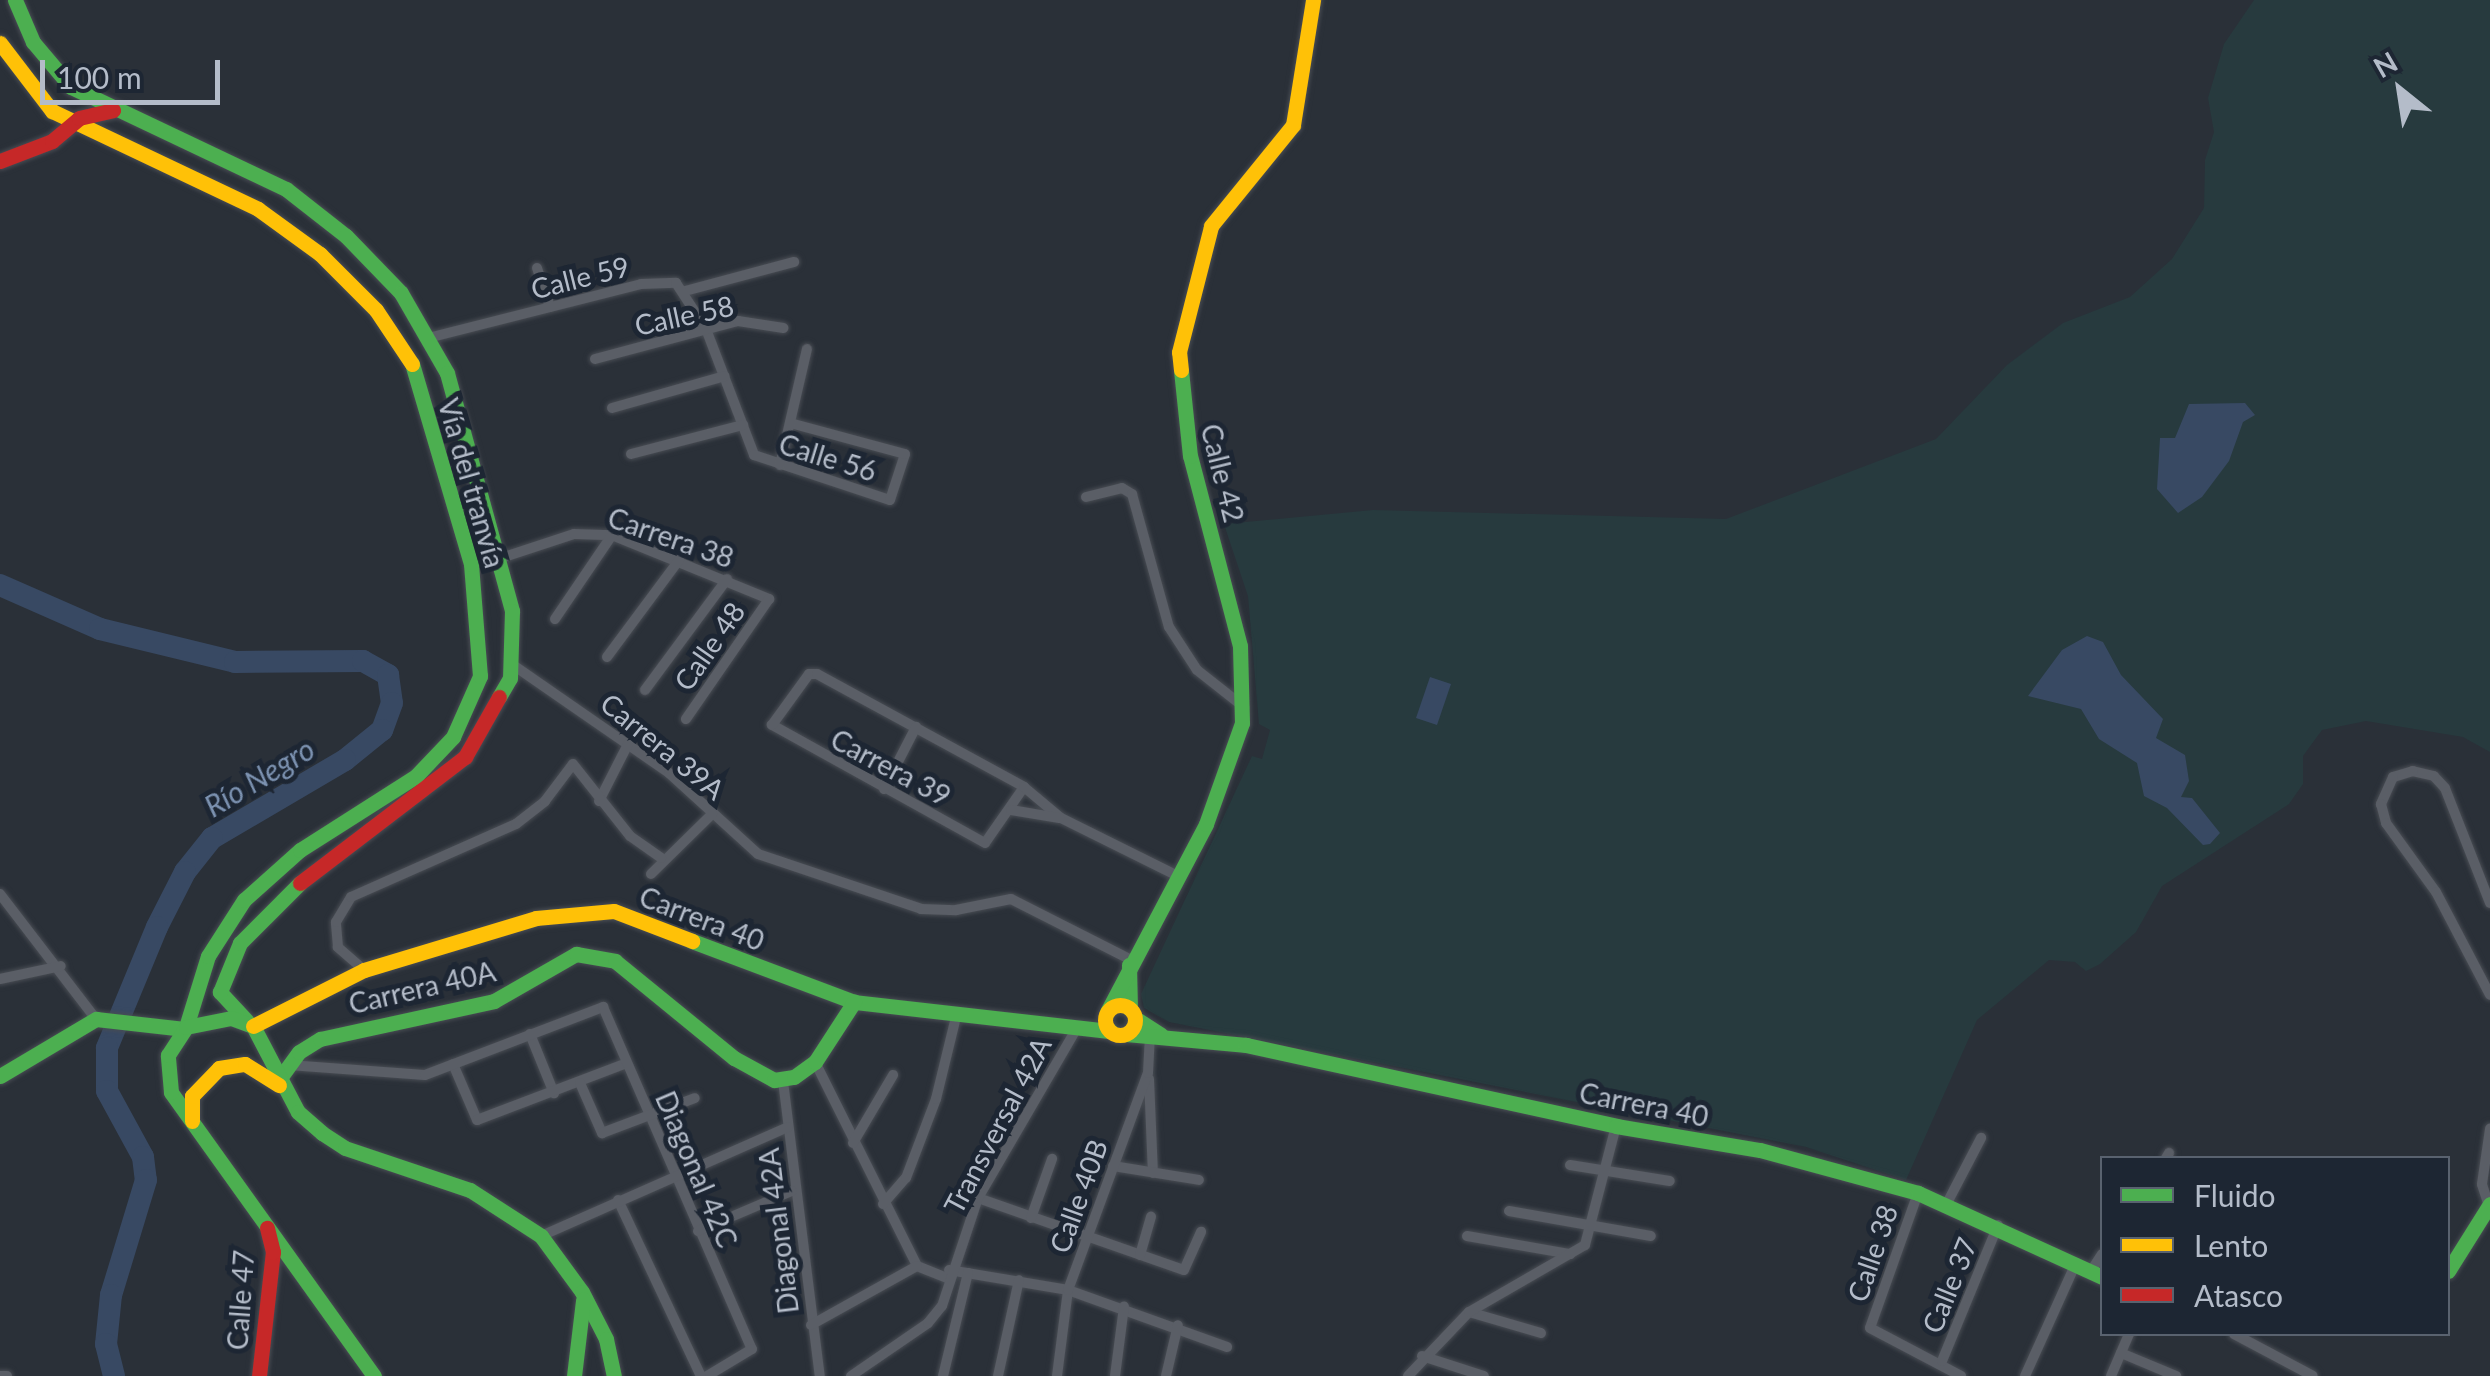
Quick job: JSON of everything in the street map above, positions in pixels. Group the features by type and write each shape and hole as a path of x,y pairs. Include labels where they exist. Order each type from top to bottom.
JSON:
{"main road":[{"name":"Vía del tranvía","path":"14,0 33,42 71,87 114,110 209,148 286,188 377,266 432,338 512,611 513,665 476,743 428,788 310,871 240,943 220,992 229,1009 253,1026"},
{"name":"Calle 42","path":"1112,1023 1130,962 1221,790 1244,707 1240,646 1184,424 1179,352 1211,226 1293,125 1313,0"},
{"name":"Vía del tranvía","path":"0,44 34,94 70,123 258,209 320,254 376,310 411,362 478,607 480,676 453,738 416,776 300,850 244,900 208,956 185,1028"},
{"path":"70,123 71,87"},
{"path":"0,161 52,141 70,123 114,110"},
{"name":"Carrera 40","path":"253,1026 364,970 536,918 614,912 854,1002 1082,1029"},
{"name":"Carrera 40A","path":"284,1078 343,1032 494,1001 586,953 614,960 734,1058 783,1081"},
{"path":"1130,962 1133,1014"},
{"path":"783,1081 816,1062 854,1002"},
{"path":"1112,1023 1118,1005 1133,1014"},
{"path":"1082,1029 1133,1014"},
{"name":"Carrera 40","path":"1133,1014 1156,1035"},
{"path":"0,1076 96,1020 185,1028 231,1018 253,1026 284,1078 298,1112 345,1148 470,1190 541,1236 582,1292 606,1339 614,1376"},
{"name":"Carrera 40","path":"1112,1023 1156,1035 1246,1045 1616,1126 1760,1150 1918,1193 1998,1225 2090,1270"},
{"path":"149,1024 170,1044 172,1092 374,1376"},
{"path":"170,1044 185,1028"},
{"path":"194,1126 192,1096 218,1068 257,1068 284,1078"},
{"path":"2450,1268 2489,1205"},
{"name":"Calle 47","path":"259,1376 270,1304 267,1228"},
{"path":"574,1376 585,1323 582,1292"}],"street":[{"name":"Calle 59","path":"432,338 660,282 685,291 794,262"},
{"path":"537,268 550,307"},
{"path":"631,454 744,426 706,329 685,291"},
{"name":"Calle 58","path":"595,359 738,321 783,328"},
{"path":"780,465 807,350"},
{"path":"612,408 725,376"},
{"name":"Calle 56","path":"744,426 754,455 890,500 905,454 790,423"},
{"path":"1086,497 1122,488 1132,494 1170,627 1197,670 1244,707"},
{"name":"Carrera 38","path":"498,559 574,534 612,535 769,599"},
{"path":"555,619 612,535"},
{"path":"607,658 678,560"},
{"path":"645,690 727,579"},
{"name":"Calle 48","path":"686,719 769,599"},
{"name":"Carrera 39A","path":"513,665 628,744 712,814 739,842 783,863 921,908 956,910 1011,899 1130,962"},
{"name":"Carrera 39","path":"916,728 814,673 773,729 989,842 1011,810"},
{"path":"884,789 916,728 1024,787 1061,818 1178,876"},
{"path":"599,801 628,744"},
{"path":"364,970 338,948 340,910 367,888 460,854 546,801 573,764 599,801 661,858"},
{"path":"2490,903 2445,788 2434,776 2413,771 2393,777 2380,804 2386,823 2436,892 2490,995"},
{"path":"1024,787 1011,810 1061,818"},
{"path":"650,874 661,858 712,814"},
{"path":"0,894 61,966 96,1020"},
{"path":"0,979 61,966"},
{"name":"Diagonal 42C","path":"530,1034 604,1006 752,1349 704,1376"},
{"path":"883,1204 912,1162 936,1100 956,1017"},
{"name":"Transversal 42A","path":"851,1376 928,1323 942,1306 948,1274 978,1198 1082,1029"},
{"path":"284,1078 425,1075 530,1034 554,1093"},
{"name":"Calle 40B","path":"1057,1376 1068,1290 1083,1240 1148,1073 1156,1035"},
{"path":"816,1062 852,1143 917,1266"},
{"path":"453,1064 477,1120 628,1063"},
{"path":"1148,1073 1153,1173"},
{"path":"852,1143 893,1075"},
{"name":"Diagonal 42A","path":"783,1081 792,1191 820,1376"},
{"path":"580,1082 602,1132 695,1098"},
{"path":"1408,1376 1422,1356 1469,1312 1585,1245 1595,1226 1616,1126"},
{"path":"541,1236 674,1174 788,1127"},
{"path":"2489,1205 2482,1184 2490,1129"},
{"path":"1946,1204 1981,1138"},
{"path":"1031,1218 1052,1159"},
{"path":"1570,1165 1670,1181"},
{"path":"1112,1166 1199,1180"},
{"path":"698,1231 792,1191"},
{"name":"Calle 38","path":"1918,1193 1870,1328 1942,1361"},
{"path":"978,1198 1083,1240 1184,1270 1201,1232"},
{"path":"618,1200 704,1376"},
{"path":"1510,1211 1651,1236"},
{"path":"1140,1254 1152,1217"},
{"name":"Calle 37","path":"1942,1361 1998,1225"},
{"path":"1468,1236 1570,1254"},
{"path":"812,1324 917,1266 948,1274 968,1273 1068,1290 1178,1325 1227,1347"},
{"path":"2025,1376 2090,1270"},
{"path":"943,1376 968,1273"},
{"path":"998,1376 1019,1280"},
{"path":"1115,1376 1124,1307"},
{"path":"1469,1312 1541,1333"},
{"path":"1166,1376 1178,1325"},
{"path":"2111,1376 2128,1336"},
{"path":"2238,1336 2313,1376"},
{"path":"2121,1353 2176,1376"},
{"path":"1422,1356 1484,1376"},
{"path":"1942,1361 1961,1376"}],"green space":[{"path":"2254,0 2490,0 2490,752 2463,737 2366,721 2322,730 2303,756 2303,784 2289,804 2162,886 2136,932 2100,964 2086,971 2075,962 2049,960 1977,1020 1906,1180 1806,1147 1169,1022 1144,1008 1141,994 1252,756 1262,759 1270,730 1259,724 1248,596 1224,524 1373,510 1726,519 1936,439 2007,365 2063,323 2130,297 2172,259 2204,208 2205,160 2214,132 2208,98 2224,44"}],"water":[{"path":"2245,403 2255,415 2243,422 2229,461 2202,497 2178,513 2157,489 2160,438 2175,438 2189,404"},
{"path":"2087,636 2103,642 2121,675 2163,719 2156,738 2185,755 2189,781 2181,797 2192,798 2220,833 2210,844 2203,845 2167,808 2144,796 2137,763 2099,739 2081,709 2028,696 2062,650"},
{"path":"1430,677 1451,684 1437,725 1416,718"}],"waterway":[{"name":"Río Negro","path":"0,585 100,629 235,662 363,661 388,675 392,703 382,730 345,760 212,838 185,872 157,927 107,1048 107,1091 143,1157 146,1180 111,1295 106,1344 114,1376"}],"traffic: fast":[{"path":"15,0 33,42 71,87 286,189 346,236 401,293 447,373 512,611 510,678 499,697"},
{"path":"186,1027 208,956 244,900 300,850 416,776 453,737 480,676 471,564 412,364"},
{"path":"1107,1012 1206,824 1242,723 1240,646 1190,456 1181,370"},
{"path":"247,1021 220,992 240,943 300,883"},
{"path":"692,941 854,1002 1110,1031"},
{"path":"280,1078 299,1052 320,1039 494,1001 576,954 615,961 734,1058 774,1080 794,1077 815,1062 854,1002"},
{"path":"1129,965 1130,1009"},
{"path":"374,1376 171,1092 168,1055 186,1027 231,1018 253,1026 298,1112 322,1133 345,1148 470,1190 541,1236 582,1292 606,1339 614,1376"},
{"path":"1135,1018 1161,1035"},
{"path":"0,1076 96,1019 184,1029"},
{"path":"1126,1034 1246,1045 1616,1126 1760,1150 1918,1193 2100,1276"},
{"path":"2450,1268 2490,1204"},
{"path":"574,1376 583,1300"}],"traffic: slow":[{"path":"1181,370 1179,352 1211,226 1293,125 1313,0"},
{"path":"0,43 52,111 258,209 320,254 376,310 412,364"},
{"path":"253,1026 364,970 536,918 614,911 692,941"},
{"path":"1120,1005 1131,1009 1135,1020 1131,1031 1120,1035 1109,1031 1105,1020 1109,1009 1120,1005"},
{"path":"192,1121 192,1096 219,1068 245,1064 279,1085"}],"traffic: jam":[{"path":"0,161 52,141 79,118 113,110"},
{"path":"300,883 465,757 499,697"},
{"path":"259,1376 273,1252 267,1228"}]}
